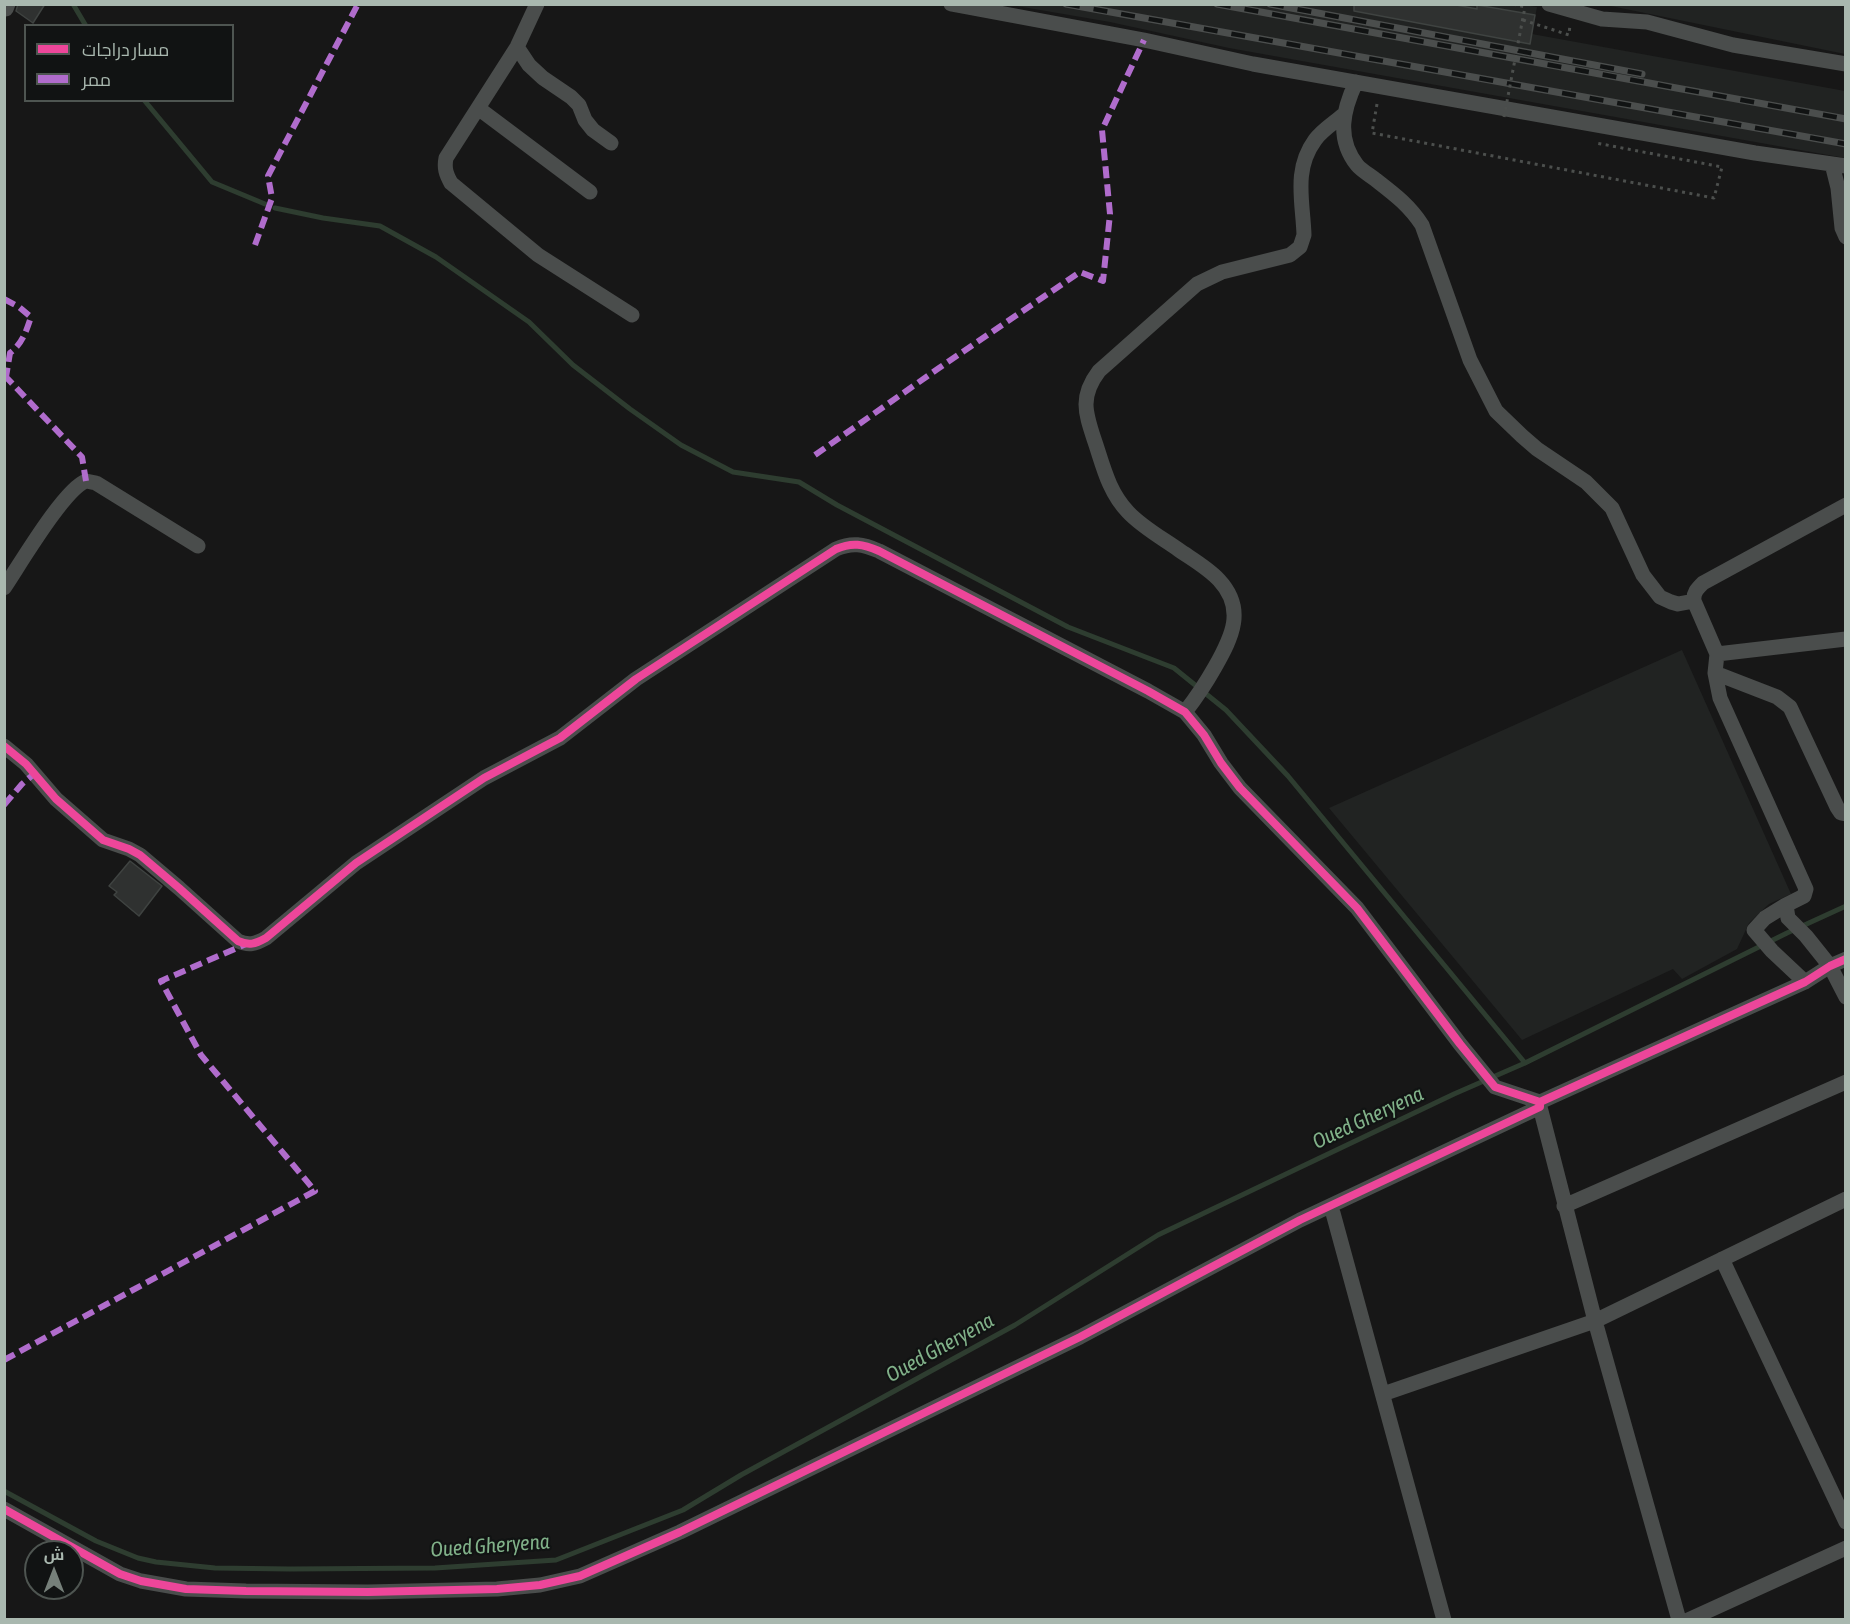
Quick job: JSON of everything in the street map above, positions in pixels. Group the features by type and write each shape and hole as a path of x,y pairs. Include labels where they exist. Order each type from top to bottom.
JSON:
{"street":[{"path":"4,8 6,9 8,4"},
{"path":"537,4 517,47 446,158 446,174 451,183 538,255 632,315"},
{"path":"951,4 1144,40 1253,64 1743,151 1839,165 1838,188 1845,237"},
{"path":"1549,4 1602,19 1647,22 1733,45 1845,64"},
{"path":"517,47 529,65 543,78 571,97 579,105 585,120 593,130 611,143"},
{"path":"1356,82 1343,116 1347,143 1358,166 1403,200 1422,225 1470,360 1496,411 1537,449 1571,471 1600,494 1612,508 1643,575 1660,597 1678,604 1694,601"},
{"path":"478,108 590,192"},
{"path":"1185,712 1207,681 1232,634 1234,615 1230,596 1210,572 1139,522 1118,501 1106,478 1085,414 1087,396 1100,371 1197,284 1214,274 1296,252 1304,235 1299,190 1303,165 1316,138 1343,116"},
{"path":"4,588 50,519 77,486 86,481 96,483 198,546"},
{"path":"1805,982 1772,951 1754,930 1766,918 1787,912 1804,896 1806,889 1720,698 1715,673 1717,654 1693,596 1703,583 1845,505"},
{"path":"4,746 26,764 56,799 103,840 140,855 231,935 246,944 255,943 266,938 356,863 484,778 560,738 636,679 836,549 848,544 862,544 879,550 1185,712 1204,735 1221,764 1240,788 1357,908 1495,1087 1540,1104"},
{"path":"1717,654 1845,639"},
{"path":"1715,673 1777,697 1790,707 1837,807 1841,813 1845,814"},
{"path":"1787,912 1830,966 1845,997"},
{"path":"4,1509 120,1574 141,1581 186,1588 368,1592 497,1589 540,1585 580,1576 680,1532 1080,1337 1300,1220 1540,1104 1805,982 1845,959"},
{"path":"1564,1206 1845,1082"},
{"path":"1540,1104 1595,1322 1679,1620"},
{"path":"1383,1394 1595,1322 1845,1199"},
{"path":"1333,1214 1444,1620"},
{"path":"1722,1259 1845,1522"},
{"path":"1688,1620 1845,1548"}],"path":[{"path":"1504,117 1525,7 1513,4"},
{"path":"1523,20 1569,36"},
{"path":"1377,104 1372,133 1714,198 1722,167 1588,141"}],"shaded area":[{"path":"1011,5 1524,5 1537,7 1532,34 1845,91 1845,158 1229,48 1110,22"},
{"path":"1606,5 1845,5 1845,54"},
{"path":"1682,650 1791,894 1769,904 1749,923 1737,949 1682,979 1673,969 1522,1040 1329,808"}],"building":[{"path":"18,4 45,4 33,23 16,11"},
{"path":"1354,4 1451,4 1477,9 1477,5 1535,15 1530,44 1354,11"},
{"path":"130,861 162,886 139,916 114,895 117,892 109,886"}],"waterway":[{"path":"73,4 85,24"},
{"path":"146,102 212,182 265,204"},
{"path":"275,208 380,226 436,257 529,322 573,365 681,445 733,472 799,482 837,505 1068,627 1174,668 1226,710 1288,776 1525,1063"},
{"name":"Oued Gheryena","path":"4,1491 96,1541 138,1558 156,1562 215,1568 290,1569 435,1568 556,1560 683,1510 741,1475 1015,1325 1158,1235 1454,1094 1525,1063 1846,906"}],"railway":[{"path":"1066,4 1846,144"},
{"path":"1217,4 1846,119"},
{"path":"1270,4 1642,74"}],"marked path":[{"path":"255,245 272,198 268,176 358,4"},
{"path":"815,455 1080,272 1103,281 1110,214 1102,130 1144,40"},
{"path":"4,299 31,317 21,342 10,353 6,377"},
{"path":"4,379 6,377 82,457 86,481"},
{"path":"4,805 34,774"},
{"path":"4,1360 315,1191 201,1055 161,981 246,944"}],"cycle path":[{"path":"4,746 26,764 56,799 103,840 140,855 238,941 255,943 266,938 356,863 484,778 560,738 636,679 836,549 847,545 863,545 879,551 1185,712 1204,735 1240,788 1357,908 1495,1087 1540,1102"},
{"path":"4,1509 120,1574 141,1581 186,1589 368,1592 497,1589 540,1585 580,1576 680,1532 1080,1337 1300,1220 1540,1107 1540,1102 1805,982 1846,959"}]}
